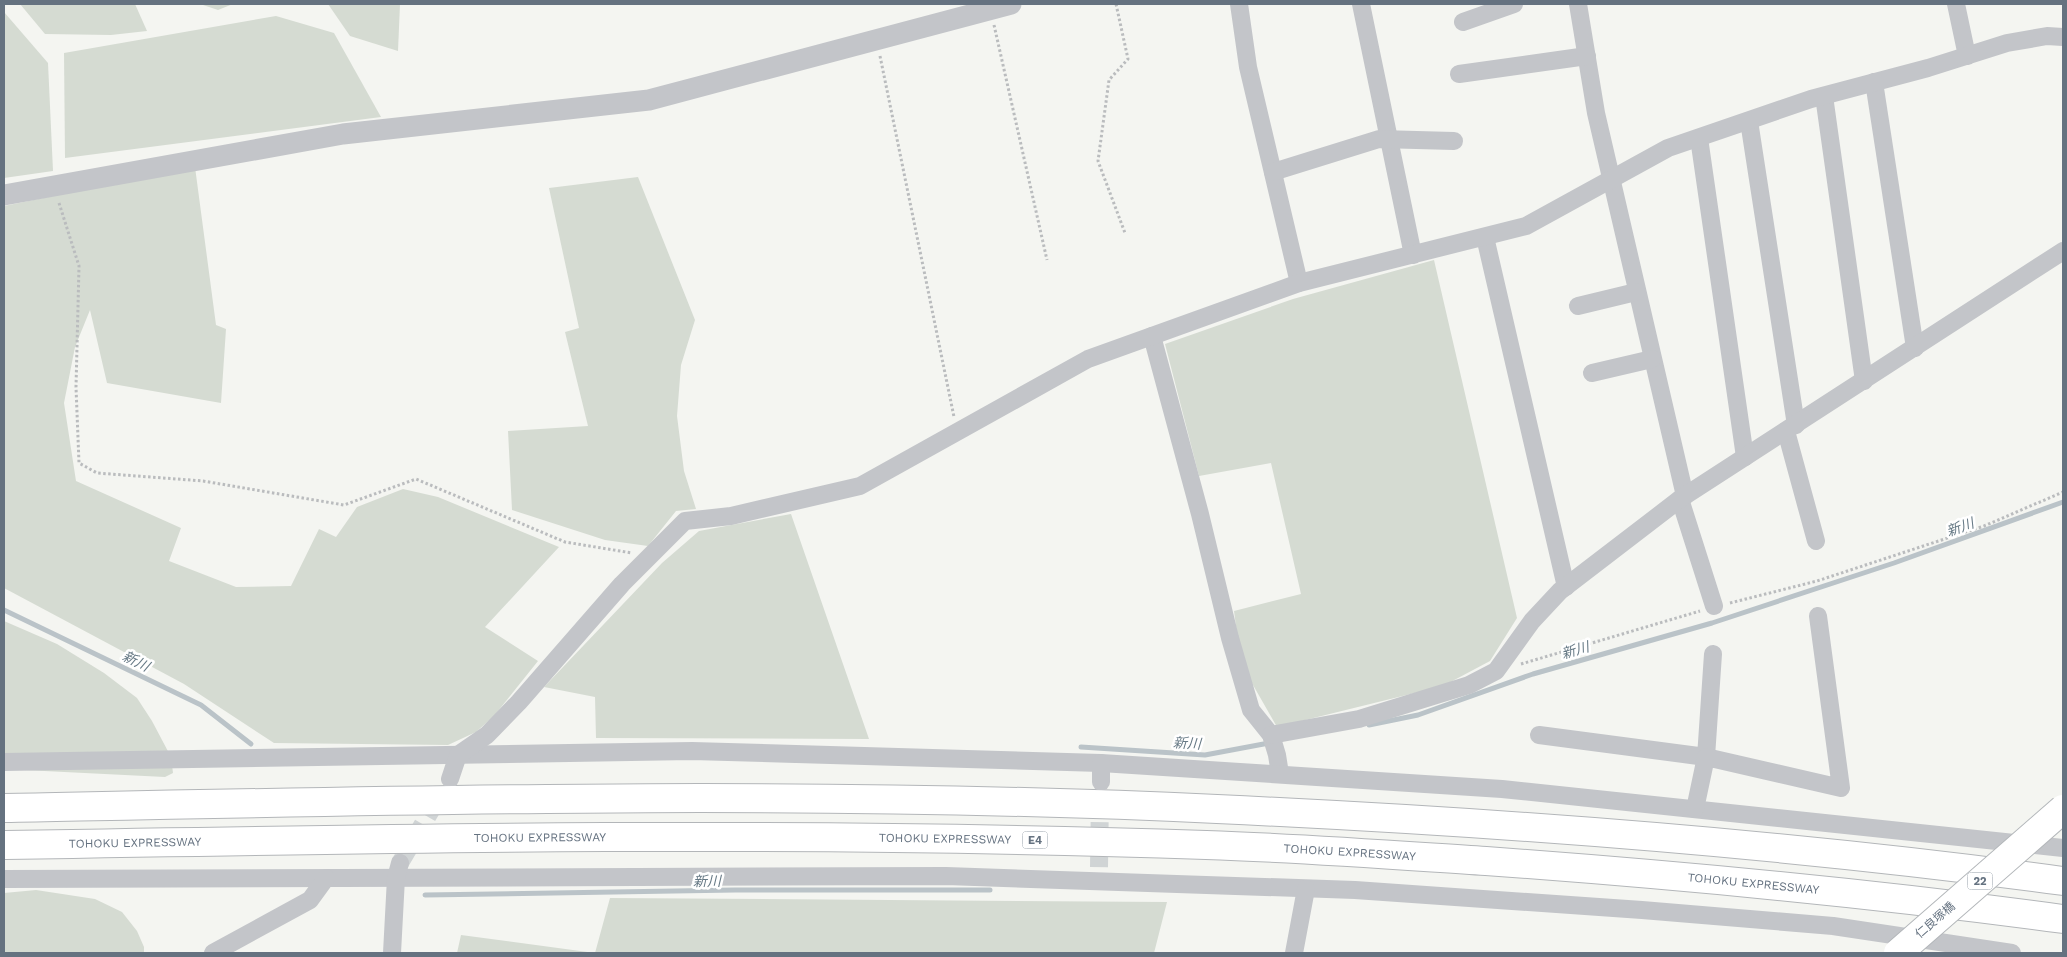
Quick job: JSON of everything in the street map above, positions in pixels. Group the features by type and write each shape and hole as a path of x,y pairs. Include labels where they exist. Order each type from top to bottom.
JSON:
{"main road":[{"path":"4,808 325,802 780,799 1203,808 1407,819 1601,833 1770,848 2063,881"},
{"name":"仁良塚橋","path":"1898,953 2063,808"},
{"name":"TOHOKU EXPRESSWAY","path":"4,845 585,836 964,839 1212,845 1598,869 1768,884 2063,919"}],"street":[{"path":"1239,4 1248,67 1300,283"},
{"path":"1361,4 1413,255"},
{"path":"1463,22 1514,4"},
{"path":"1578,4 1596,113 1682,498 1714,606"},
{"path":"1956,4 1967,56"},
{"path":"4,195 343,134 649,100 1001,7"},
{"path":"450,779 458,755 487,735 519,702 622,584 685,521 731,516 860,486 1088,359 1300,283 1526,226 1668,148 1824,96 2007,43 2047,36 2063,37"},
{"path":"1460,74 1586,56"},
{"path":"1874,82 1915,348"},
{"path":"1824,96 1864,381"},
{"path":"1749,121 1791,428 1816,541"},
{"path":"1699,138 1745,458"},
{"path":"1273,172 1378,139 1454,141"},
{"path":"1485,236 1566,587"},
{"path":"1271,735 1359,718 1469,684 1496,672 1532,621 1566,587 1682,498 2063,251"},
{"path":"1578,306 1636,292"},
{"path":"1152,336 1200,514 1230,638 1251,710 1271,735 1280,774"},
{"path":"1592,373 1652,360"},
{"path":"1539,735 1706,757 1841,788 1818,616"},
{"path":"1695,809 1706,757 1713,654"},
{"path":"4,762 692,752 1102,763 1502,788 2063,848"},
{"path":"1101,782 1102,763"},
{"path":"392,953 398,870"},
{"path":"4,879 326,878 398,870 946,876 1098,874 1632,909 1833,926 2012,953"},
{"path":"213,953 310,900 326,878"},
{"path":"1294,953 1306,889"}],"path":[{"path":"1116,4 1128,59 1109,80 1098,161 1125,233"},
{"path":"1001,7 1047,260"},
{"path":"876,40 957,432"},
{"path":"54,186 79,266 76,387 79,464 97,473 203,481 344,504 416,479 565,542 649,556"},
{"path":"1496,672 1714,606 1817,581 1984,526 2063,492"}],"shaded area":[{"path":"20,4 135,4 147,31 111,35 45,34"},
{"path":"200,4 233,4 218,10"},
{"path":"328,4 400,4 398,51 350,36"},
{"path":"4,12 48,63 53,171 4,178"},
{"path":"276,16 334,33 381,117 65,158 64,53"},
{"path":"195,167 216,325 226,329 221,403 107,383 90,310 75,347 64,403 76,481 181,528 169,561 236,587 291,586 319,529 336,537 357,507 403,489 438,497 559,547 485,627 538,661 494,716 476,732 448,745 274,743 184,684 4,588 4,206"},
{"path":"638,177 695,320 681,365 677,416 684,471 696,509 676,511 648,546 605,540 512,510 508,431 588,426 565,332 579,328 549,188"},
{"path":"1434,260 1517,618 1490,661 1443,686 1277,727 1241,664 1234,611 1301,594 1271,463 1199,476 1165,344 1293,299"},
{"path":"791,514 869,739 596,738 595,697 544,687 662,563 699,531"},
{"path":"4,621 57,644 104,673 137,698 152,721 171,757 173,773 165,777 4,769"},
{"path":"36,890 95,899 122,912 137,931 144,947 144,953 4,953 4,893"},
{"path":"610,898 1167,902 1154,953 595,953"},
{"path":"461,935 595,953 457,953"}],"waterway":[{"name":"新川","path":"1369,725 1418,715 1533,674 1712,623 1894,563 2063,502"},
{"name":"新川","path":"4,610 201,705 251,744"},
{"name":"新川","path":"1081,747 1205,755 1269,743"},
{"name":"新川","path":"425,895 735,890 990,890"}],"tunnel":[{"path":"400,863 440,795"},
{"path":"1099,867 1100,795"}]}
